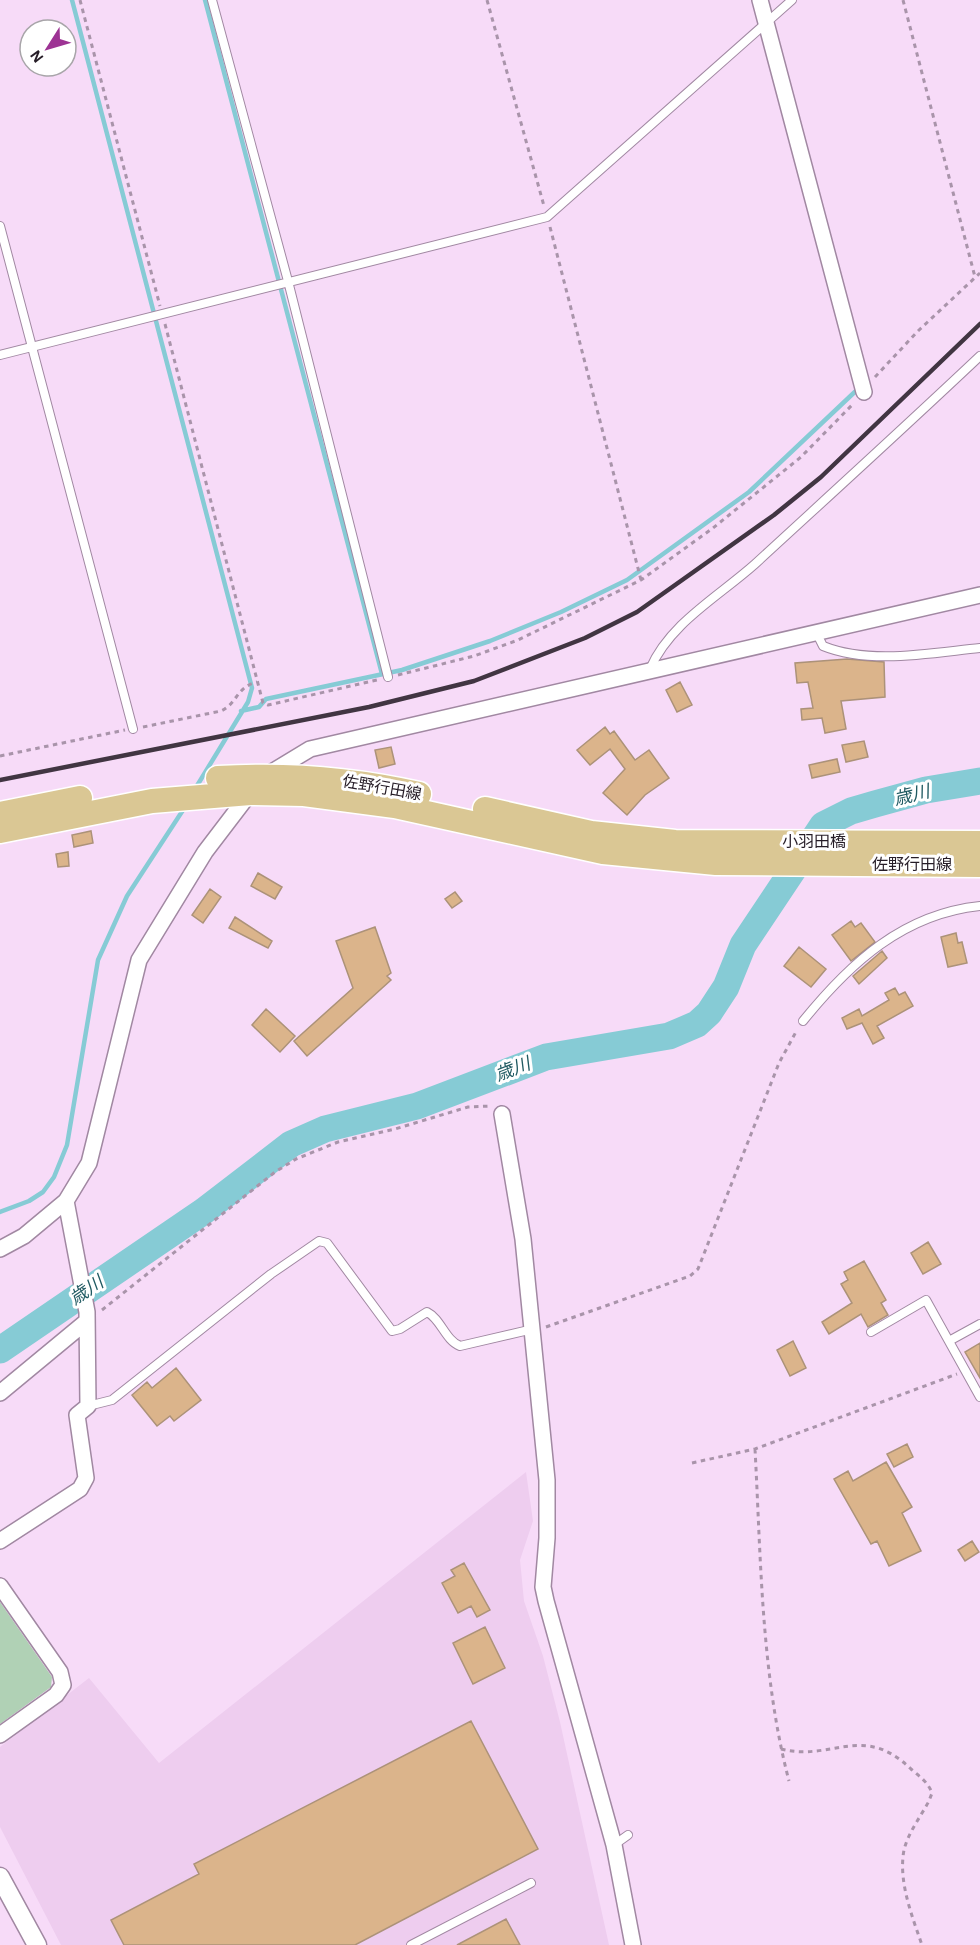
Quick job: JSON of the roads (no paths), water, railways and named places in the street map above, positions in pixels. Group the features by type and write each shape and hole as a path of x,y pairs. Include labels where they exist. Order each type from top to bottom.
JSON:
{"main road":[{"name":"佐野行田線","path":"0,814 151,785 267,776 337,780 404,791 591,832 675,842 763,842"},
{"name":"佐野行田線","path":"0,831 152,801 249,793 304,794 396,806 603,852 750,864"},
{"name":"小羽田橋","path":"763,842 865,842"},
{"name":"佐野行田線","path":"865,842 980,843"},
{"name":"小羽田橋","path":"750,864 844,865"},
{"name":"佐野行田線","path":"844,865 980,865"}],"street":[{"path":"760,0 864,392"},
{"path":"0,1249 24,1236 66,1201 89,1164 139,960 205,852 249,793 267,776 310,749 650,669 716,657 980,595"},
{"path":"502,1114 523,1239 547,1480 547,1538 543,1587 614,1845 633,1945"},
{"path":"0,1541 80,1489 86,1478 77,1415 88,1406 87,1317 66,1201"},
{"path":"0,1393 87,1317"},
{"path":"0,1586 60,1672 63,1685 56,1695 0,1735"},
{"path":"0,1877 37,1945"}],"lane":[{"path":"212,0 288,281 388,677"},
{"path":"0,355 548,217 792,0"},
{"path":"0,226 133,729"},
{"path":"650,669 658,651 672,632 741,576 980,356"},
{"path":"816,632 823,646 837,652 893,656 980,648"},
{"path":"803,1021 833,984 882,943 937,913 980,906"},
{"path":"88,1406 112,1400 271,1274 319,1241 327,1243 392,1331 400,1329 427,1312 434,1317 454,1343 460,1346 533,1329"},
{"path":"871,1332 926,1300 980,1397"},
{"path":"949,1341 980,1324"},
{"path":"614,1845 628,1835"},
{"path":"411,1945 531,1883"}],"waterway":[{"path":"72,0 252,688 248,702 195,789"},
{"path":"205,0 382,674"},
{"path":"241,711 259,707 266,699 402,670 490,641 561,612 627,580 749,492 860,387"},
{"name":"歳川","path":"0,1350 204,1211 291,1144 325,1129 417,1106 546,1057 669,1036 697,1024 709,1013 726,987 743,945 823,825 851,811 875,804 926,790 980,781"},
{"path":"0,1212 29,1201 43,1192 54,1177 67,1145 98,960 127,896 185,807"}],"railway":[{"path":"0,780 369,707 474,681 585,638 637,612 774,515 821,477 980,324"}]}
